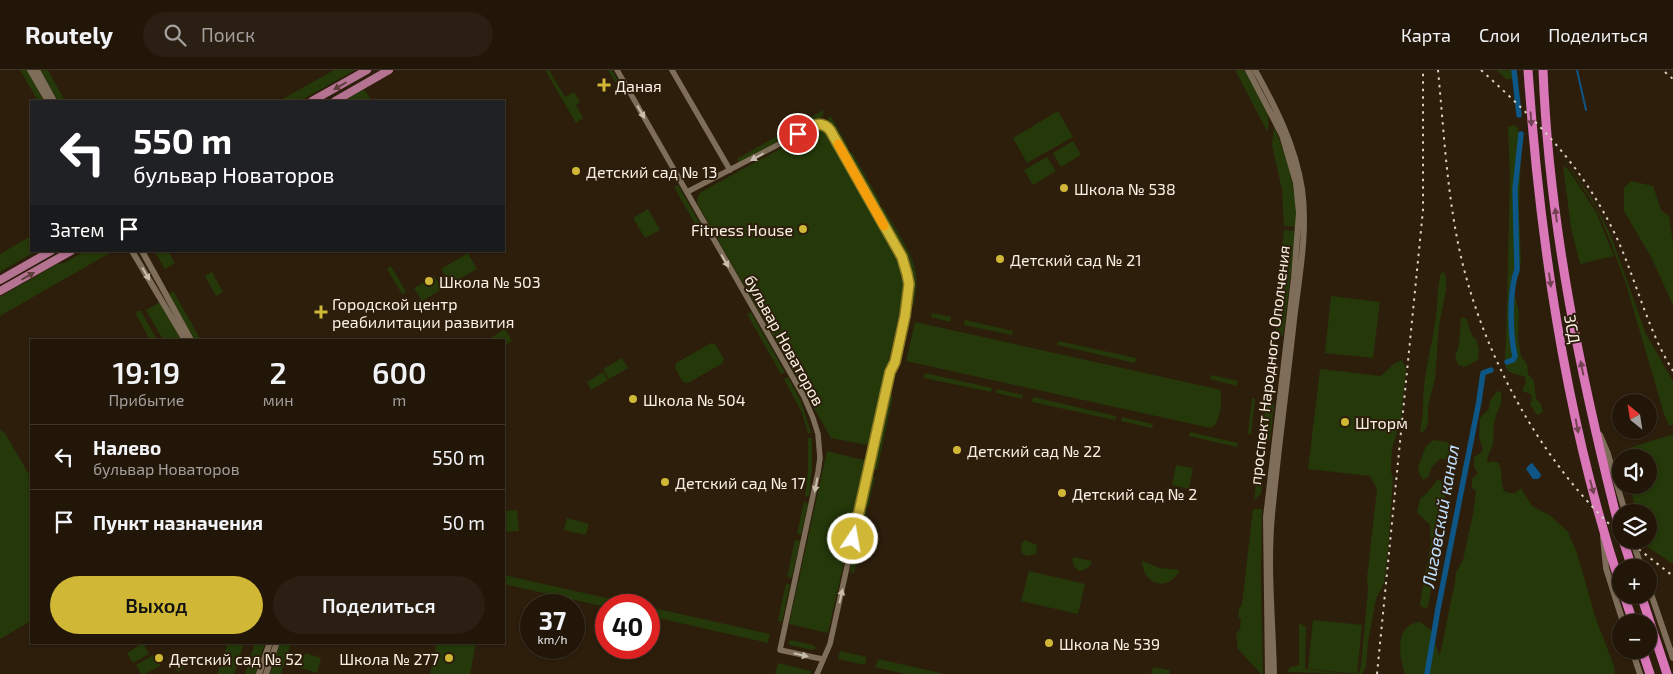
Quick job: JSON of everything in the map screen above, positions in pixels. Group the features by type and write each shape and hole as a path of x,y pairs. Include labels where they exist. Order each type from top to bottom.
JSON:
{"highway":[{"name":"ЗСД","path":"1528,70 1533,146 1557,326 1583,454 1613,559"},
{"name":"ЗСД","path":"1543,70 1548,154 1558,234 1591,416 1613,504"},
{"path":"1644,604 1667,674"},
{"path":"1645,659 1650,674"}],"main road":[{"path":"30,70 47,100"},
{"path":"37,70 53,100"},
{"path":"314,100 367,70"},
{"path":"337,100 389,70"},
{"name":"проспект Народного Ополчения","path":"1248,70 1282,135 1296,182 1299,213 1294,278 1266,517 1268,674"},
{"name":"проспект Народного Ополчения","path":"1255,70 1279,114 1289,140 1300,179 1304,218 1272,517 1271,579 1274,674"},
{"path":"0,280 49,252"},
{"path":"0,291 69,252"},
{"path":"133,252 184,339"},
{"path":"143,252 190,339"},
{"path":"1591,416 1608,454 1623,504"},
{"path":"1601,519 1606,568 1620,614"},
{"path":"1654,604 1673,658"},
{"path":"260,674 269,644"},
{"path":"266,674 276,644"},
{"path":"1635,659 1640,674"}],"street":[{"name":"бульвар Новаторов","path":"617,70 804,397 813,418 818,434 820,458 816,486 780,650 822,659"},
{"path":"672,70 730,170"},
{"path":"687,192 814,126 819,124 827,126 902,257 907,274 909,284 905,316 895,362 890,372 830,644 817,674"}],"green space":[{"path":"20,70 27,70 43,100 37,100"},
{"path":"40,70 48,70 64,100 57,100"},
{"path":"334,70 355,70 302,100 281,100"},
{"path":"545,70 549,70 565,97 574,92 580,102 576,105 583,118 576,123"},
{"path":"608,70 612,70 626,94 623,96"},
{"path":"1235,70 1244,70 1262,100 1268,116 1269,124 1267,131"},
{"path":"1496,70 1512,70 1512,79 1506,79"},
{"path":"364,89 371,100 345,100"},
{"path":"823,110 823,116 739,163 737,159"},
{"path":"1058,111 1073,137 1027,163 1013,138"},
{"path":"830,115 849,148 845,150 828,120"},
{"path":"1514,125 1518,128 1521,153 1519,209 1521,262 1519,274 1515,282 1515,296 1519,313 1518,338 1521,356 1527,364 1528,374 1534,381 1536,399 1541,404 1543,412 1537,415 1530,404 1531,394 1522,391 1526,382 1525,377 1512,373 1506,368 1505,364 1510,176 1508,127"},
{"path":"1274,126 1291,175 1296,227 1284,226 1282,190 1272,145"},
{"path":"820,127 826,131 898,259 903,275 902,302 870,444 867,445 831,438 697,203 701,192"},
{"path":"1073,141 1081,155 1061,167 1053,153"},
{"path":"1558,151 1591,197 1611,236 1646,334 1673,381 1673,425 1669,425 1664,414 1626,284 1609,238 1595,206"},
{"path":"852,152 881,203 878,205 848,155"},
{"path":"1047,157 1056,171 1033,185 1024,170"},
{"path":"1563,166 1568,169 1596,212 1614,256 1580,264 1571,228"},
{"path":"1631,181 1653,186 1661,210 1669,216 1673,244 1673,305 1651,257 1624,211 1624,188"},
{"path":"678,185 702,227 698,229 674,187"},
{"path":"883,207 907,249 914,266 917,282 914,305 909,304 912,285 909,264 879,210"},
{"path":"648,209 660,230 645,238 633,218"},
{"path":"1284,230 1296,231 1283,337 1274,327"},
{"path":"30,237 30,252 34,252 0,272 0,254"},
{"path":"83,252 109,252 0,316 0,297 57,264 64,263"},
{"path":"155,252 169,252 175,263 165,269"},
{"path":"468,253 477,269 450,284 441,269"},
{"path":"391,266 406,292 402,294 387,269"},
{"path":"212,272 223,292 216,296 205,276"},
{"path":"1444,272 1446,290 1439,325 1435,379 1428,406 1426,429 1421,433 1423,399 1436,316 1438,289 1441,273"},
{"path":"434,276 442,289 422,301 414,288"},
{"path":"173,291 200,339 194,339 169,295"},
{"path":"1331,296 1380,302 1373,358 1325,353"},
{"path":"160,302 180,339 162,339 146,310"},
{"path":"137,311 141,311 156,339 149,339 136,314"},
{"path":"751,312 785,372 781,374 747,314"},
{"path":"932,313 951,317 950,322 931,317"},
{"path":"1461,317 1467,319 1470,331 1476,339 1479,349 1478,360 1465,367 1458,365 1455,357 1459,345"},
{"path":"965,320 1013,331 1012,335 964,325"},
{"path":"915,322 1217,389 1220,390 1221,397 1218,419 1214,426 1209,428 906,361"},
{"path":"505,329 512,341 505,345 505,339 493,339 492,337"},
{"path":"1273,340 1278,350 1274,385 1268,384"},
{"path":"1058,341 1136,358 1135,363 1057,345"},
{"path":"711,343 715,344 724,359 723,363 688,383 683,382 675,368 676,363"},
{"path":"622,358 628,368 609,379 603,369"},
{"path":"1402,360 1406,369 1401,418 1392,449 1391,472 1393,478 1384,583 1376,599 1368,642 1366,667 1362,674 1357,674 1361,665 1368,591 1367,578 1377,489 1370,476 1308,469 1320,369 1381,376 1395,363"},
{"path":"603,372 608,380 591,390 587,382"},
{"path":"925,373 992,388 991,392 924,378"},
{"path":"1211,375 1238,381 1237,386 1210,379"},
{"path":"788,377 801,401 811,433 808,433 802,413 784,379"},
{"path":"997,389 1023,395 1022,399 996,393"},
{"path":"1497,391 1501,392 1501,400 1494,422 1493,444 1487,463 1493,461 1499,463 1504,491 1515,493 1521,488 1532,506 1551,516 1568,532 1577,553 1596,619 1614,666 1615,674 1405,674 1401,659 1400,642 1406,629 1412,624 1420,622 1431,630 1439,655 1441,650 1456,572 1463,560 1473,514 1476,491 1472,488 1472,479 1478,473 1474,467 1474,457 1481,453 1483,449 1479,437 1480,418 1489,409 1490,401"},
{"path":"889,395 893,396 877,470 873,469"},
{"path":"1033,397 1116,416 1115,420 1032,402"},
{"path":"1252,398 1255,399 1251,434 1248,434"},
{"path":"1266,400 1272,401 1274,406 1270,439 1267,442 1261,440"},
{"path":"1122,417 1153,424 1152,428 1121,421"},
{"path":"0,430 5,433 30,476 30,622 0,639"},
{"path":"1190,432 1238,443 1237,447 1189,436"},
{"path":"1673,434 1673,564 1650,549 1657,549 1657,504 1635,504 1632,494 1657,494 1657,449 1627,449"},
{"path":"808,438 812,438 812,471 809,496 805,497 808,471"},
{"path":"1433,440 1447,442 1453,447 1453,453 1449,459 1440,459 1432,467 1428,477 1423,480 1418,467 1426,446"},
{"path":"827,451 867,461 828,633 789,624"},
{"path":"1259,457 1265,458 1260,477 1263,478 1261,494 1254,500"},
{"path":"1176,465 1193,468 1189,489 1172,485"},
{"path":"871,476 875,477 868,507 864,506"},
{"path":"1438,479 1441,481 1445,498 1438,538 1439,556 1434,571 1428,607 1424,608 1420,605 1431,542 1430,525 1417,512 1420,499"},
{"path":"804,501 808,504 801,535 797,534"},
{"path":"1253,509 1262,509 1263,674 1238,649 1236,634 1240,629 1241,619 1238,617 1242,604"},
{"path":"517,510 519,531 505,532 505,511"},
{"path":"863,510 867,511 861,538 857,538"},
{"path":"567,518 589,524 586,535 564,530"},
{"path":"795,540 800,541 792,577 787,578"},
{"path":"1025,540 1037,545 1036,554 1026,556 1022,553 1021,544"},
{"path":"856,543 861,544 854,573 850,572"},
{"path":"1073,557 1092,561 1087,568 1079,571 1074,565"},
{"path":"1142,561 1160,568 1180,570 1170,581 1157,583 1147,576 1143,569"},
{"path":"1029,571 1085,584 1078,614 1021,601"},
{"path":"505,575 595,595 595,605 585,602 585,594 548,594 505,584"},
{"path":"786,583 790,585 782,622 778,621"},
{"path":"660,609 770,634 768,643 660,618"},
{"path":"1313,620 1362,625 1357,674 1308,669"},
{"path":"1299,623 1306,627 1305,669 1347,674 1287,672 1290,667 1299,665"},
{"path":"791,640 813,645 816,648 812,650 790,645 788,642"},
{"path":"144,644 149,654 133,663 127,653"},
{"path":"228,644 244,644 234,674 217,674"},
{"path":"255,644 265,644 255,674 245,674"},
{"path":"280,644 291,644 281,674 270,674"},
{"path":"437,644 476,644 470,674 430,674"},
{"path":"840,651 867,657 865,665 838,659"},
{"path":"305,653 321,658 317,673 301,668"},
{"path":"155,654 161,665 145,674 141,674 136,665"},
{"path":"184,658 188,665 178,672 173,664"},
{"path":"878,659 945,674 905,674 875,667"},
{"path":"778,663 811,671 811,674 775,674"},
{"path":"1153,667 1170,670 1169,674 1151,674"}],"water":[{"path":"1532,463 1540,473 1541,476 1538,479 1533,479 1526,469"}],"waterway":[{"name":"Лиговский канал","path":"1514,70 1519,115"},
{"path":"1577,70 1586,110"},
{"name":"Лиговский канал","path":"1507,362 1513,360 1515,356 1511,313 1514,279 1517,270 1515,189 1521,134"},
{"name":"Лиговский канал","path":"1427,674 1483,373 1491,370"}],"railway":[{"path":"1377,674 1423,210 1423,70"},
{"path":"1438,70 1446,164 1456,234 1472,295 1485,334 1521,408 1542,443 1566,476 1612,526"},
{"path":"1481,70 1557,145 1588,186 1615,234 1656,338 1673,371"},
{"path":"1665,72 1673,79"},
{"path":"1638,549 1673,576"}],"slow traffic":[{"path":"838,144 884,226"}],"place":[{"name":"Даная","path":"604,85"},
{"name":"Детский сад № 13","path":"576,171"},
{"name":"Школа № 538","path":"1064,188"},
{"name":"Fitness House","path":"803,229"},
{"name":"Детский сад № 21","path":"1000,259"},
{"name":"Школа № 503","path":"429,281"},
{"name":"Городской центр реабилитации развития","path":"321,312"},
{"name":"Школа № 504","path":"633,399"},
{"name":"Шторм","path":"1345,422"},
{"name":"Детский сад № 22","path":"957,450"},
{"name":"Детский сад № 17","path":"665,482"},
{"name":"Детский сад № 2","path":"1062,493"},
{"name":"Школа № 539","path":"1049,643"},
{"name":"Детский сад № 52","path":"159,658"},
{"name":"Школа № 277","path":"449,658"}],"route":[{"path":"798,134 819,124 827,126 830,130 902,257 909,284 905,316 895,362 890,372 853,539"}]}
